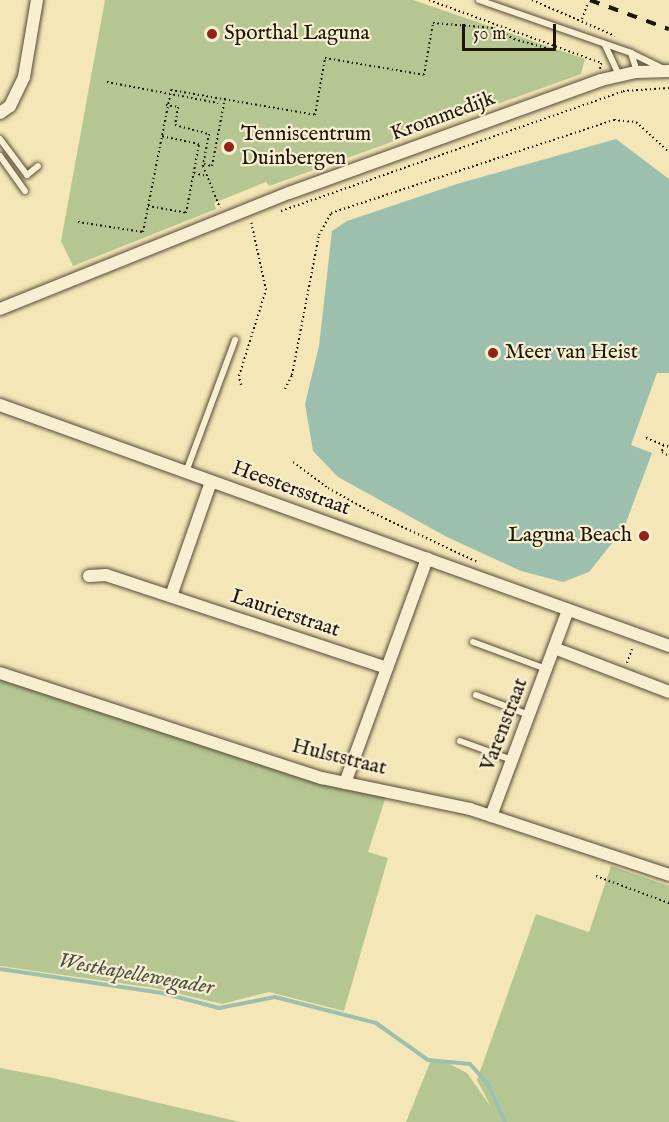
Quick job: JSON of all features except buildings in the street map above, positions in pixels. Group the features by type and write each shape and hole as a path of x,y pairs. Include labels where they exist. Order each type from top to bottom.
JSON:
{"street":[{"path":"0,113 10,106 24,77 38,0"},
{"name":"Krommedijk","path":"0,309 225,219 249,216 618,75 668,71"},
{"name":"Heestersstraat","path":"0,405 669,646"},
{"path":"171,596 211,482"},
{"path":"345,783 427,559"},
{"name":"Laurierstraat","path":"89,576 106,575 387,668"},
{"path":"568,610 554,648 669,692"},
{"name":"Varenstraat","path":"491,816 554,648"},
{"name":"Hulststraat","path":"0,673 345,783 429,798 491,816 669,876"}],"lane":[{"path":"479,0 631,53 668,71"},
{"path":"604,45 618,75"},
{"path":"631,53 637,72"},
{"path":"0,139 27,175 38,166"},
{"path":"0,156 26,191"},
{"path":"186,472 235,340"},
{"path":"473,642 547,669"},
{"path":"476,695 529,715"},
{"path":"460,741 512,760"}],"path":[{"path":"429,0 601,63 599,74"},
{"path":"532,0 582,19 587,5"},
{"path":"78,222 140,234 148,206 168,94 175,90 315,115 325,58 424,75 433,23 494,28 514,39 557,51"},
{"path":"107,82 218,103"},
{"path":"272,214 623,91 669,88"},
{"path":"204,164 212,166 225,98"},
{"path":"166,105 178,107 175,124 209,134 204,164 225,219"},
{"path":"285,389 292,375 319,235 331,213 614,120 636,122 669,152"},
{"path":"148,206 186,213 199,144 160,136"},
{"path":"194,173 207,176"},
{"path":"249,216 262,218"},
{"path":"240,226 249,216"},
{"path":"241,385 238,375 266,290 249,216"},
{"path":"646,438 669,447"},
{"path":"663,445 662,452 669,456"},
{"path":"293,462 328,488 373,513 478,563"},
{"path":"624,674 636,634"},
{"path":"596,876 669,903"}],"shaded area":[{"name":"Tenniscentrum Duinbergen","path":"105,0 413,0 585,59 581,74 269,186 266,182 214,203 216,209 73,266 61,241"},
{"name":"Meer van Heist","path":"616,139 669,179 669,373 657,373 631,445 652,453 624,528 589,572 563,582 521,571 447,537 338,477 313,451 305,404 319,346 332,231 347,221 457,184"},
{"path":"0,679 346,790 386,796 368,852 388,858 344,1011 269,992 222,1004 154,988 0,966"},
{"path":"611,866 669,886 669,1122 406,1122 431,1060 440,1059 467,1073 491,1107 477,1080 536,914 589,932"},
{"path":"0,1068 53,1078 240,1122 0,1122"}],"waterway":[{"name":"Westkapellewegader","path":"0,969 162,993 219,1008 275,997 376,1023 428,1060 470,1064 488,1084 505,1122"}],"railway":[{"path":"590,0 669,29"}],"place":[{"name":"Sporthal Laguna","path":"212,34"},
{"name":"Tenniscentrum Duinbergen","path":"229,147"},
{"name":"Meer van Heist","path":"493,353"},
{"name":"Laguna Beach","path":"644,536"}]}
